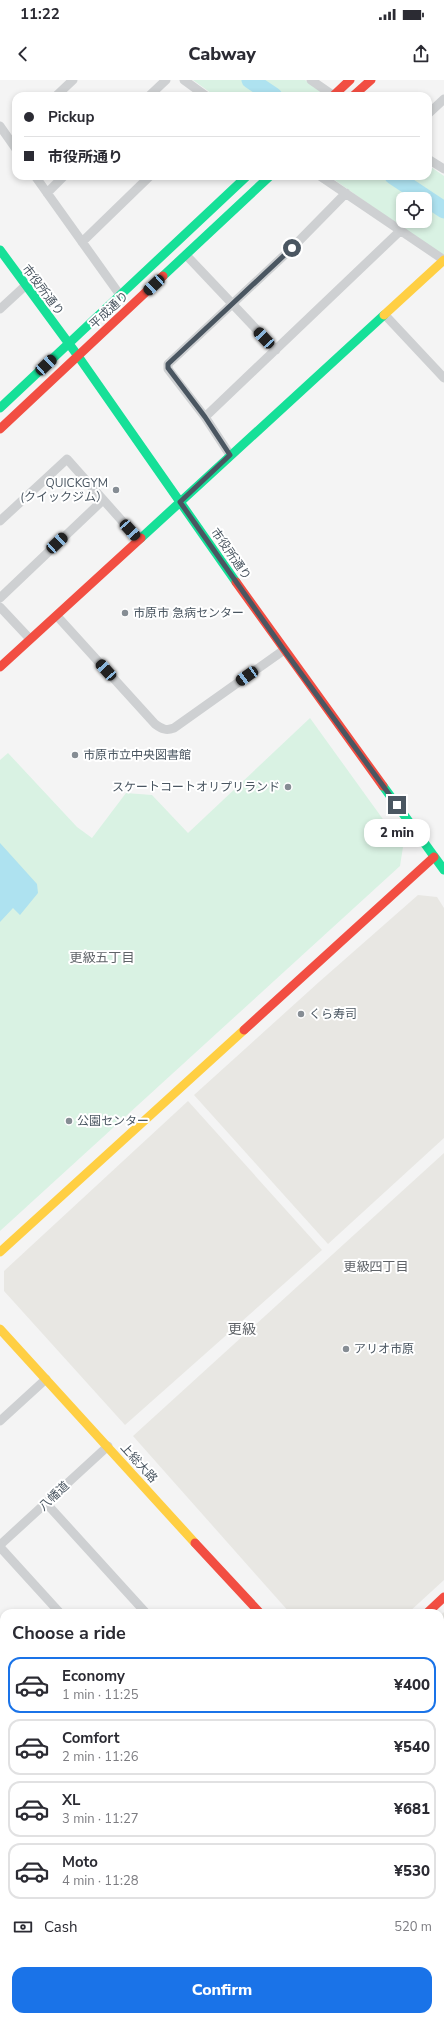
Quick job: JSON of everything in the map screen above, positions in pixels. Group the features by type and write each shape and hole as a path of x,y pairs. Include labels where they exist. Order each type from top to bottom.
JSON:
{"main road":[{"path":"337,92 350,80"},
{"path":"358,92 371,80"},
{"name":"平成通り","path":"0,408 243,180"},
{"name":"平成通り","path":"0,429 266,180"},
{"name":"市役所通り","path":"0,250 25,286 78,356 284,650 444,870"},
{"path":"0,667 444,260"},
{"path":"0,1252 434,857"},
{"name":"上総大路","path":"0,1329 255,1609"},
{"path":"431,1609 444,1597"}],"street":[{"path":"63,92 73,80"},
{"path":"153,92 166,80"},
{"path":"184,80 200,92"},
{"path":"311,80 328,92"},
{"path":"432,110 444,100"},
{"path":"0,126 12,136"},
{"path":"432,162 444,170"},
{"path":"38,180 120,295"},
{"path":"47,193 60,180"},
{"path":"82,242 146,180"},
{"path":"326,180 444,260"},
{"path":"230,455 205,417 168,368 168,364 292,248 346,193"},
{"path":"205,417 401,230"},
{"path":"186,255 276,350"},
{"path":"0,309 25,286"},
{"path":"385,315 444,378"},
{"path":"0,522 67,459 139,540"},
{"path":"0,598 103,500"},
{"path":"0,607 30,639"},
{"path":"57,616 155,724 168,730 174,728 284,650"},
{"path":"0,1421 46,1379"},
{"name":"八幡道","path":"0,1546 108,1446"},
{"path":"46,1503 142,1609"},
{"path":"0,1546 56,1609"}],"shaded area":[{"path":"418,895 437,897 444,908 444,1138 328,1244 194,1095"},
{"path":"188,1101 322,1250 125,1425 4,1291 4,1271"},
{"path":"444,1153 444,1580 412,1609 286,1609 133,1436"}],"green space":[{"path":"193,80 305,80 322,92 210,92"},
{"path":"432,168 444,176 444,257 403,228 432,228 432,192 396,192 396,223 335,180 432,180"},
{"path":"310,718 403,847 400,866 0,1231 0,760 8,753 77,827 92,838 126,793 152,795 188,833"}],"water":[{"path":"0,843 37,884 38,893 20,915 13,908 0,922"}],"waterway":[{"path":"250,80 268,92"},
{"path":"399,180 444,210"}],"traffic: fast":[{"path":"0,408 243,180"},
{"path":"163,276 266,180"},
{"path":"0,250 78,356 236,582"},
{"path":"141,538 384,315"},
{"path":"383,786 444,870"}],"traffic: slow":[{"path":"384,315 444,260"},
{"path":"0,1252 244,1030"},
{"path":"0,1329 195,1543"}],"traffic: jam":[{"path":"337,92 350,80"},
{"path":"358,92 371,80"},
{"path":"0,429 163,276"},
{"path":"0,667 141,538"},
{"path":"236,582 383,786"},
{"path":"244,1030 434,857"},
{"path":"195,1543 256,1609"},
{"path":"431,1609 444,1597"}],"place":[{"name":"QUICKGYM (クイックジム）","path":"116,490"},
{"name":"市原市 急病センター","path":"125,613"},
{"name":"市原市立中央図書館","path":"75,755"},
{"name":"スケートコートオリプリランド","path":"288,787"},
{"name":"くら寿司","path":"301,1014"},
{"name":"公園センター","path":"69,1121"},
{"name":"アリオ市原","path":"346,1349"}],"district":[{"name":"更級五丁目","path":"102,958"},
{"name":"更級四丁目","path":"376,1267"},
{"name":"更級","path":"242,1329"}],"route":[{"path":"292,248 168,364 168,368 205,417 230,455 180,502 284,650 397,805"}]}
